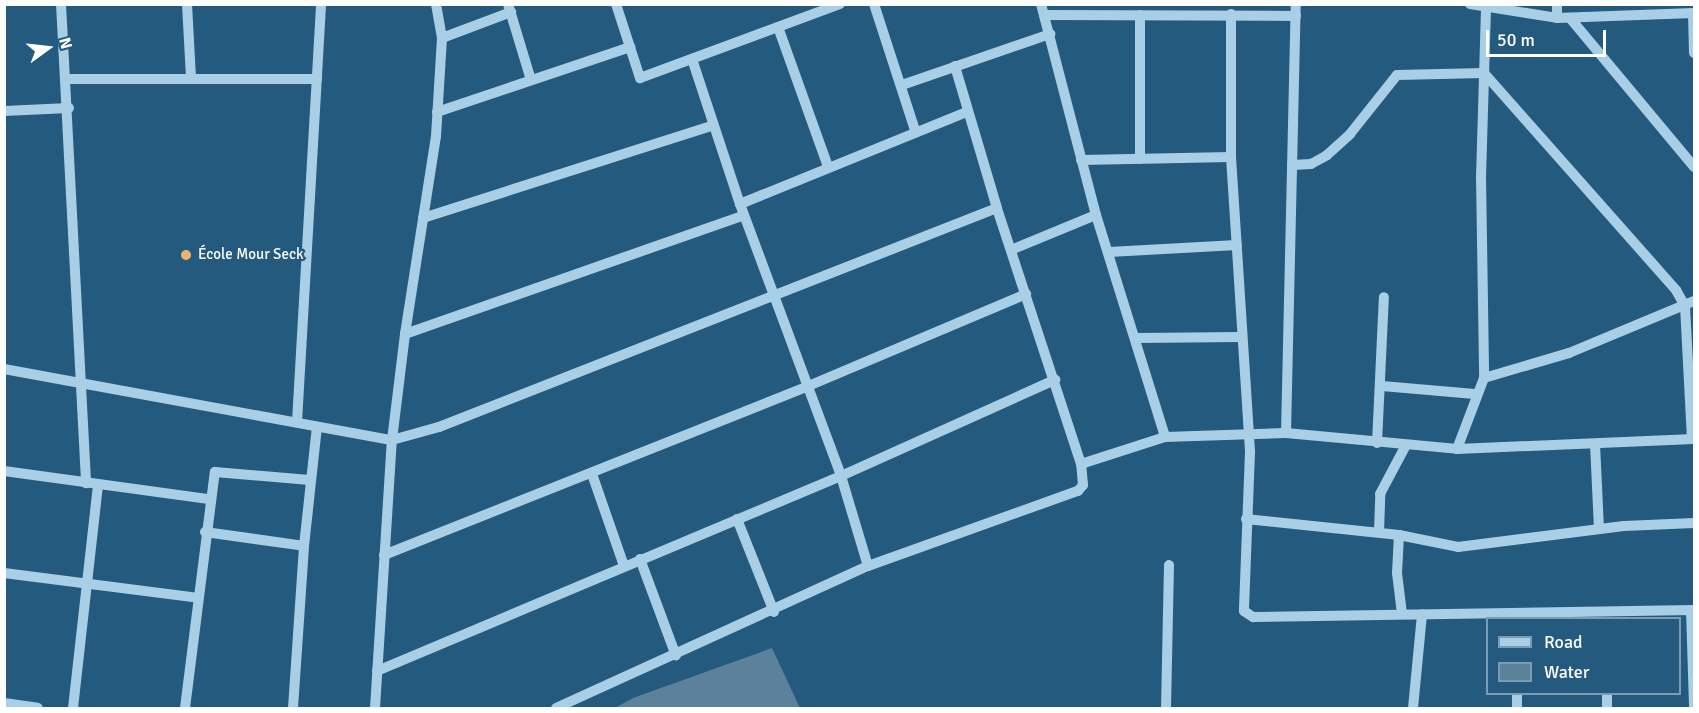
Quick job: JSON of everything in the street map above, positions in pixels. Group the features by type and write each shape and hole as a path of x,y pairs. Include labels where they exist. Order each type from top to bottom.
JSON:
{"street":[{"path":"61,4 68,80 86,483"},
{"path":"188,4 191,79"},
{"path":"297,422 321,4"},
{"path":"375,708 392,440 405,334 438,112 442,38 436,4"},
{"path":"616,4 640,78 840,4"},
{"path":"874,4 902,84 915,130"},
{"path":"1470,4 1486,9 1557,18 1650,9 1694,13 1695,53"},
{"path":"1557,4 1557,18"},
{"path":"442,38 509,8 531,80"},
{"path":"1457,449 1475,394 1484,378 1486,9"},
{"path":"1166,437 1096,215 1043,10 1140,15 1231,14 1296,10 1286,433"},
{"path":"1231,14 1231,157 1249,434 1243,606 1247,614 1604,616 1693,610 1694,706"},
{"path":"1140,15 1140,159"},
{"path":"1570,18 1695,167"},
{"path":"778,27 828,167"},
{"path":"902,84 1050,34"},
{"path":"438,112 630,47"},
{"path":"692,59 742,210 841,476 868,566"},
{"path":"556,708 774,612 868,566 1078,491 1083,485 1081,464 997,208 955,66"},
{"path":"1081,464 1166,437 1286,433 1406,447 1457,449 1693,439 1690,304 1484,74 1396,75 1385,85 1365,117 1327,155 1311,164 1292,165"},
{"path":"68,80 317,79"},
{"path":"4,111 69,108"},
{"path":"405,334 742,210 828,167 915,130 967,112"},
{"path":"423,218 714,125"},
{"path":"1081,160 1231,157"},
{"path":"4,369 392,440 439,427 997,208"},
{"path":"1011,250 1096,215"},
{"path":"1109,252 1238,245"},
{"path":"384,555 806,387 1026,294"},
{"path":"1377,443 1382,386 1384,297"},
{"path":"1484,378 1569,353 1690,304"},
{"path":"1136,338 1242,337"},
{"path":"376,671 841,476 1055,380"},
{"path":"1382,386 1475,394"},
{"path":"293,708 303,546 317,427"},
{"path":"1595,444 1599,528"},
{"path":"1379,532 1380,494 1406,447"},
{"path":"185,708 212,476 219,470 310,480"},
{"path":"4,471 208,499"},
{"path":"592,474 624,566"},
{"path":"73,708 98,485"},
{"path":"737,519 774,612"},
{"path":"1246,519 1379,532 1458,547 1599,528 1695,523"},
{"path":"205,532 303,546"},
{"path":"1399,535 1397,573 1402,614"},
{"path":"640,559 676,656"},
{"path":"1166,708 1169,565"},
{"path":"4,573 198,598"},
{"path":"1413,708 1422,614"},
{"path":"4,703 38,708"}],"water":[{"path":"772,648 800,708 615,708 633,698"}],"place":[{"name":"École Mour Seck","path":"186,255"}]}
